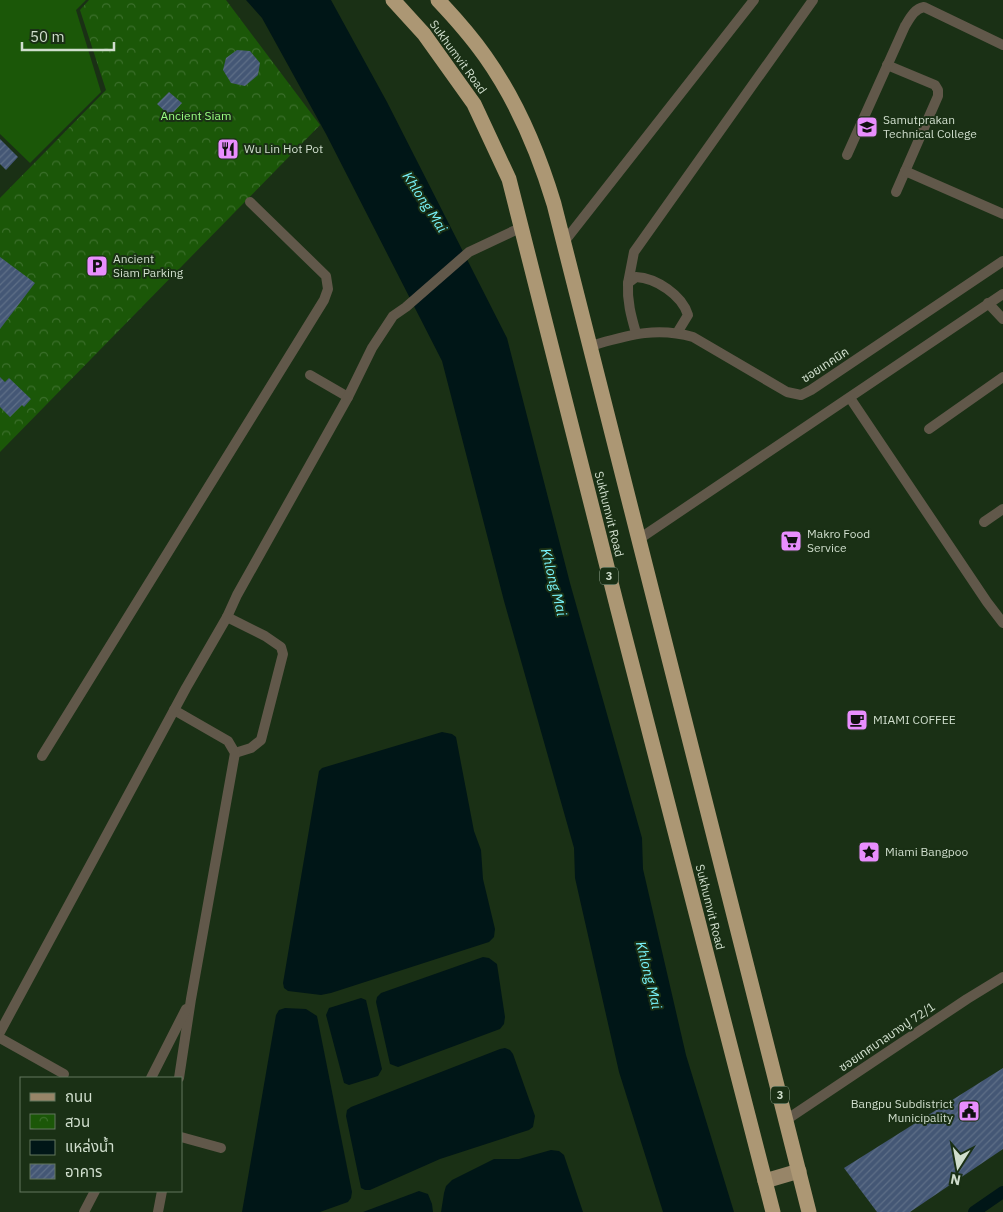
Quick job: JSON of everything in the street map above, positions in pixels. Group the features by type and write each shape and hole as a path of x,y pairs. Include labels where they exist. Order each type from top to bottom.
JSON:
{"highway":[{"name":"Sukhumvit Road","path":"394,0 424,34 474,104 509,179 773,1212"},
{"name":"Sukhumvit Road","path":"438,0 485,55 502,82 522,118 546,176 809,1212"}],"main road":[{"path":"765,1181 799,1171"}],"street":[{"path":"564,242 754,0"},
{"path":"636,333 629,307 628,283 634,252 813,0"},
{"path":"846,155 905,26 921,4 1003,44"},
{"path":"887,65 935,84 938,90 938,96 896,192"},
{"path":"905,171 1003,214"},
{"path":"42,756 319,308 328,289 326,276 250,202"},
{"path":"0,1032 202,658 228,617 237,595 348,396 372,348 393,316 469,252 522,227"},
{"name":"ซอยเทคนิค","path":"590,346 636,333 677,332 693,337 787,392 801,394 811,390 1003,261"},
{"path":"628,283 636,277 646,277 677,297 686,306 688,315 677,332"},
{"path":"639,539 1003,294"},
{"path":"988,303 1003,319"},
{"path":"310,375 348,396"},
{"path":"929,429 1003,377"},
{"path":"850,398 987,602 1003,622"},
{"path":"984,522 1003,509"},
{"path":"228,617 265,636 281,648 283,654 261,740 251,748 235,752"},
{"path":"174,710 228,741 235,752 191,999 179,1077"},
{"name":"ซอยเทศบาลบางปู 72/1","path":"786,1120 1003,977"},
{"path":"152,1077 191,999"},
{"path":"0,1038 64,1074"},
{"path":"182,1137 221,1148"},
{"path":"84,1212 94,1192"},
{"path":"158,1212 162,1192"}],"green space":[{"path":"0,0 86,0 76,10 101,92 30,163 0,134"},
{"name":"Ancient Siam","path":"89,0 226,0 320,125 0,452 0,198 106,90 80,10"}],"water":[{"name":"Khlong Mai","path":"246,0 331,0 387,102 507,338 570,583 642,838 643,869 686,1055 734,1212 663,1212 619,1072 575,878 574,848 504,601 442,361 326,134 262,18"},
{"path":"442,732 456,737 474,831 481,850 483,879 495,929 494,937 489,942 331,993 321,995 288,991 284,988 283,983 319,771 322,768"},
{"path":"483,957 489,958 497,964 505,1017 504,1024 500,1029 398,1067 390,1064 376,1002 377,997 381,993"},
{"path":"361,998 366,1000 382,1069 378,1076 349,1085 344,1083 326,1015 329,1008"},
{"path":"285,1008 306,1009 317,1016 352,1192 351,1198 348,1202 320,1212 242,1212 276,1015 279,1010"},
{"path":"505,1048 513,1054 535,1116 533,1127 529,1130 440,1159 370,1190 361,1188 346,1116 347,1110"},
{"path":"551,1150 559,1151 564,1155 583,1212 441,1212 446,1186 452,1180 494,1159 519,1159"},
{"path":"419,1191 428,1194 433,1212 363,1212"}],"building":[{"path":"237,50 250,51 260,63 258,75 245,86 231,83 223,70 226,58"},
{"path":"169,92 182,103 170,116 157,104"},
{"path":"0,139 18,157 6,170 0,164"},
{"path":"0,257 35,283 0,329"},
{"path":"0,377 5,382 9,378 31,399 24,407 22,405 10,417 0,407"},
{"name":"Bangpu Subdistrict Municipality","path":"1003,1068 1003,1149 910,1212 877,1212 844,1168"}],"waterway":[{"path":"974,1212 1003,1192"}],"place":[{"name":"Samutprakan Technical College","path":"867,127"},
{"name":"Wu Lin Hot Pot","path":"228,149"},
{"name":"Ancient Siam Parking","path":"97,266"},
{"name":"Makro Food Service","path":"791,541"},
{"name":"MIAMI COFFEE","path":"857,720"},
{"name":"Miami Bangpoo","path":"869,852"},
{"name":"Bangpu Subdistrict Municipality","path":"969,1111"}]}
